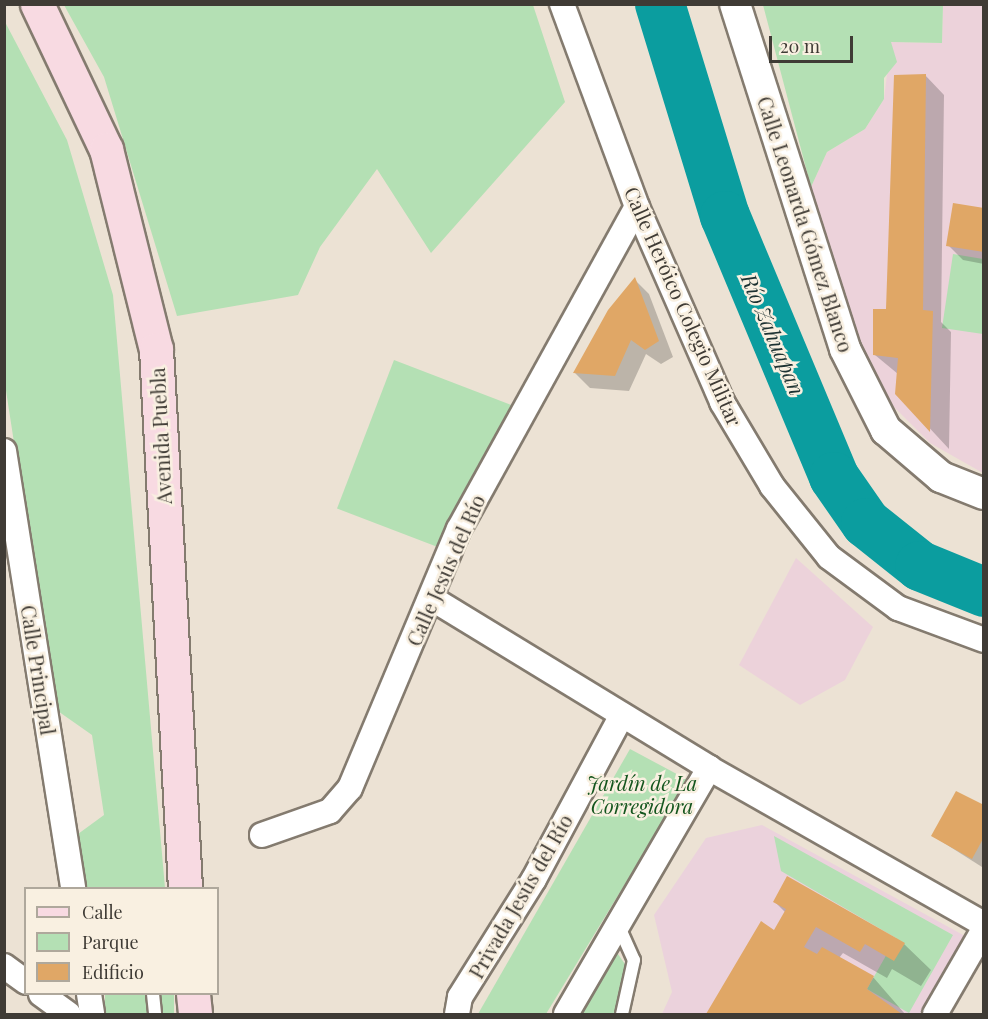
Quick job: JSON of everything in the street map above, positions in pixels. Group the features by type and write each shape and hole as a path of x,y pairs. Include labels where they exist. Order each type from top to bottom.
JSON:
{"main road":[{"name":"Avenida Puebla","path":"37,4 106,149 156,349 181,882"},
{"path":"194,995 195,1014"}],"street":[{"name":"Calle Heróico Colegio Militar","path":"562,4 637,207 722,402 772,486 829,557 898,608 984,640"},
{"name":"Calle Leonarda Gómez Blanco","path":"735,4 845,349 886,430 941,477 984,494"},
{"name":"Calle Jesús del Río","path":"262,835 330,811 350,788 459,529 637,207"},
{"name":"Calle Principal","path":"4,450 73,887"},
{"path":"431,598 709,768 984,924"},
{"name":"Privada Jesús del Río","path":"457,1014 460,998 534,879 622,715"},
{"path":"566,1014 620,929 709,768"},
{"path":"935,1014 984,930"},
{"path":"4,966 24,981"},
{"path":"44,995 69,1014"},
{"path":"89,995 92,1014"}],"lane":[{"path":"620,929 634,960 622,1014"},
{"path":"153,995 155,1014"}],"shaded area":[{"path":"943,5 983,5 983,473 930,443 887,400 857,334 811,187 827,152 865,129 884,99 891,42 942,43"},
{"path":"796,558 873,627 845,680 800,705 739,665"},
{"path":"762,825 965,936 920,1014 662,1014 672,992 654,915 706,838"}],"green space":[{"path":"64,5 533,5 565,102 431,253 377,169 320,247 298,295 177,316 104,77"},
{"path":"763,5 943,5 942,43 891,42 897,62 884,78 884,99 865,129 827,152 811,187"},
{"path":"4,20 67,140 113,295 165,887 87,887 78,834 104,815 92,735 55,709 5,384"},
{"path":"953,254 983,259 983,334 942,328"},
{"path":"394,360 512,405 455,554 337,508"},
{"name":"Jardín de La Corregidora","path":"630,749 688,780 546,1014 478,1014"},
{"path":"774,836 953,935 909,1013 867,989 896,938 781,871"},
{"path":"613,947 627,967 622,1000 613,1014 571,1014"},
{"path":"105,995 174,995 174,1014 105,1014"}],"building":[{"path":"926,74 923,310 933,311 930,432 895,394 898,358 873,355 873,309 886,309 894,75"},
{"path":"953,203 984,208 984,252 946,246"},
{"path":"635,277 659,341 645,350 631,340 615,376 573,373 608,310"},
{"path":"956,791 984,805 984,837 972,859 931,836"},
{"path":"787,876 905,943 894,961 865,944 860,952 816,927 804,947 817,954 822,947 874,976 867,989 902,1014 706,1014 761,921 774,930 786,909 773,902"}],"waterway":[{"name":"Río Zahuapan","path":"660,4 725,216 834,477 866,523 920,566 984,592"}]}
